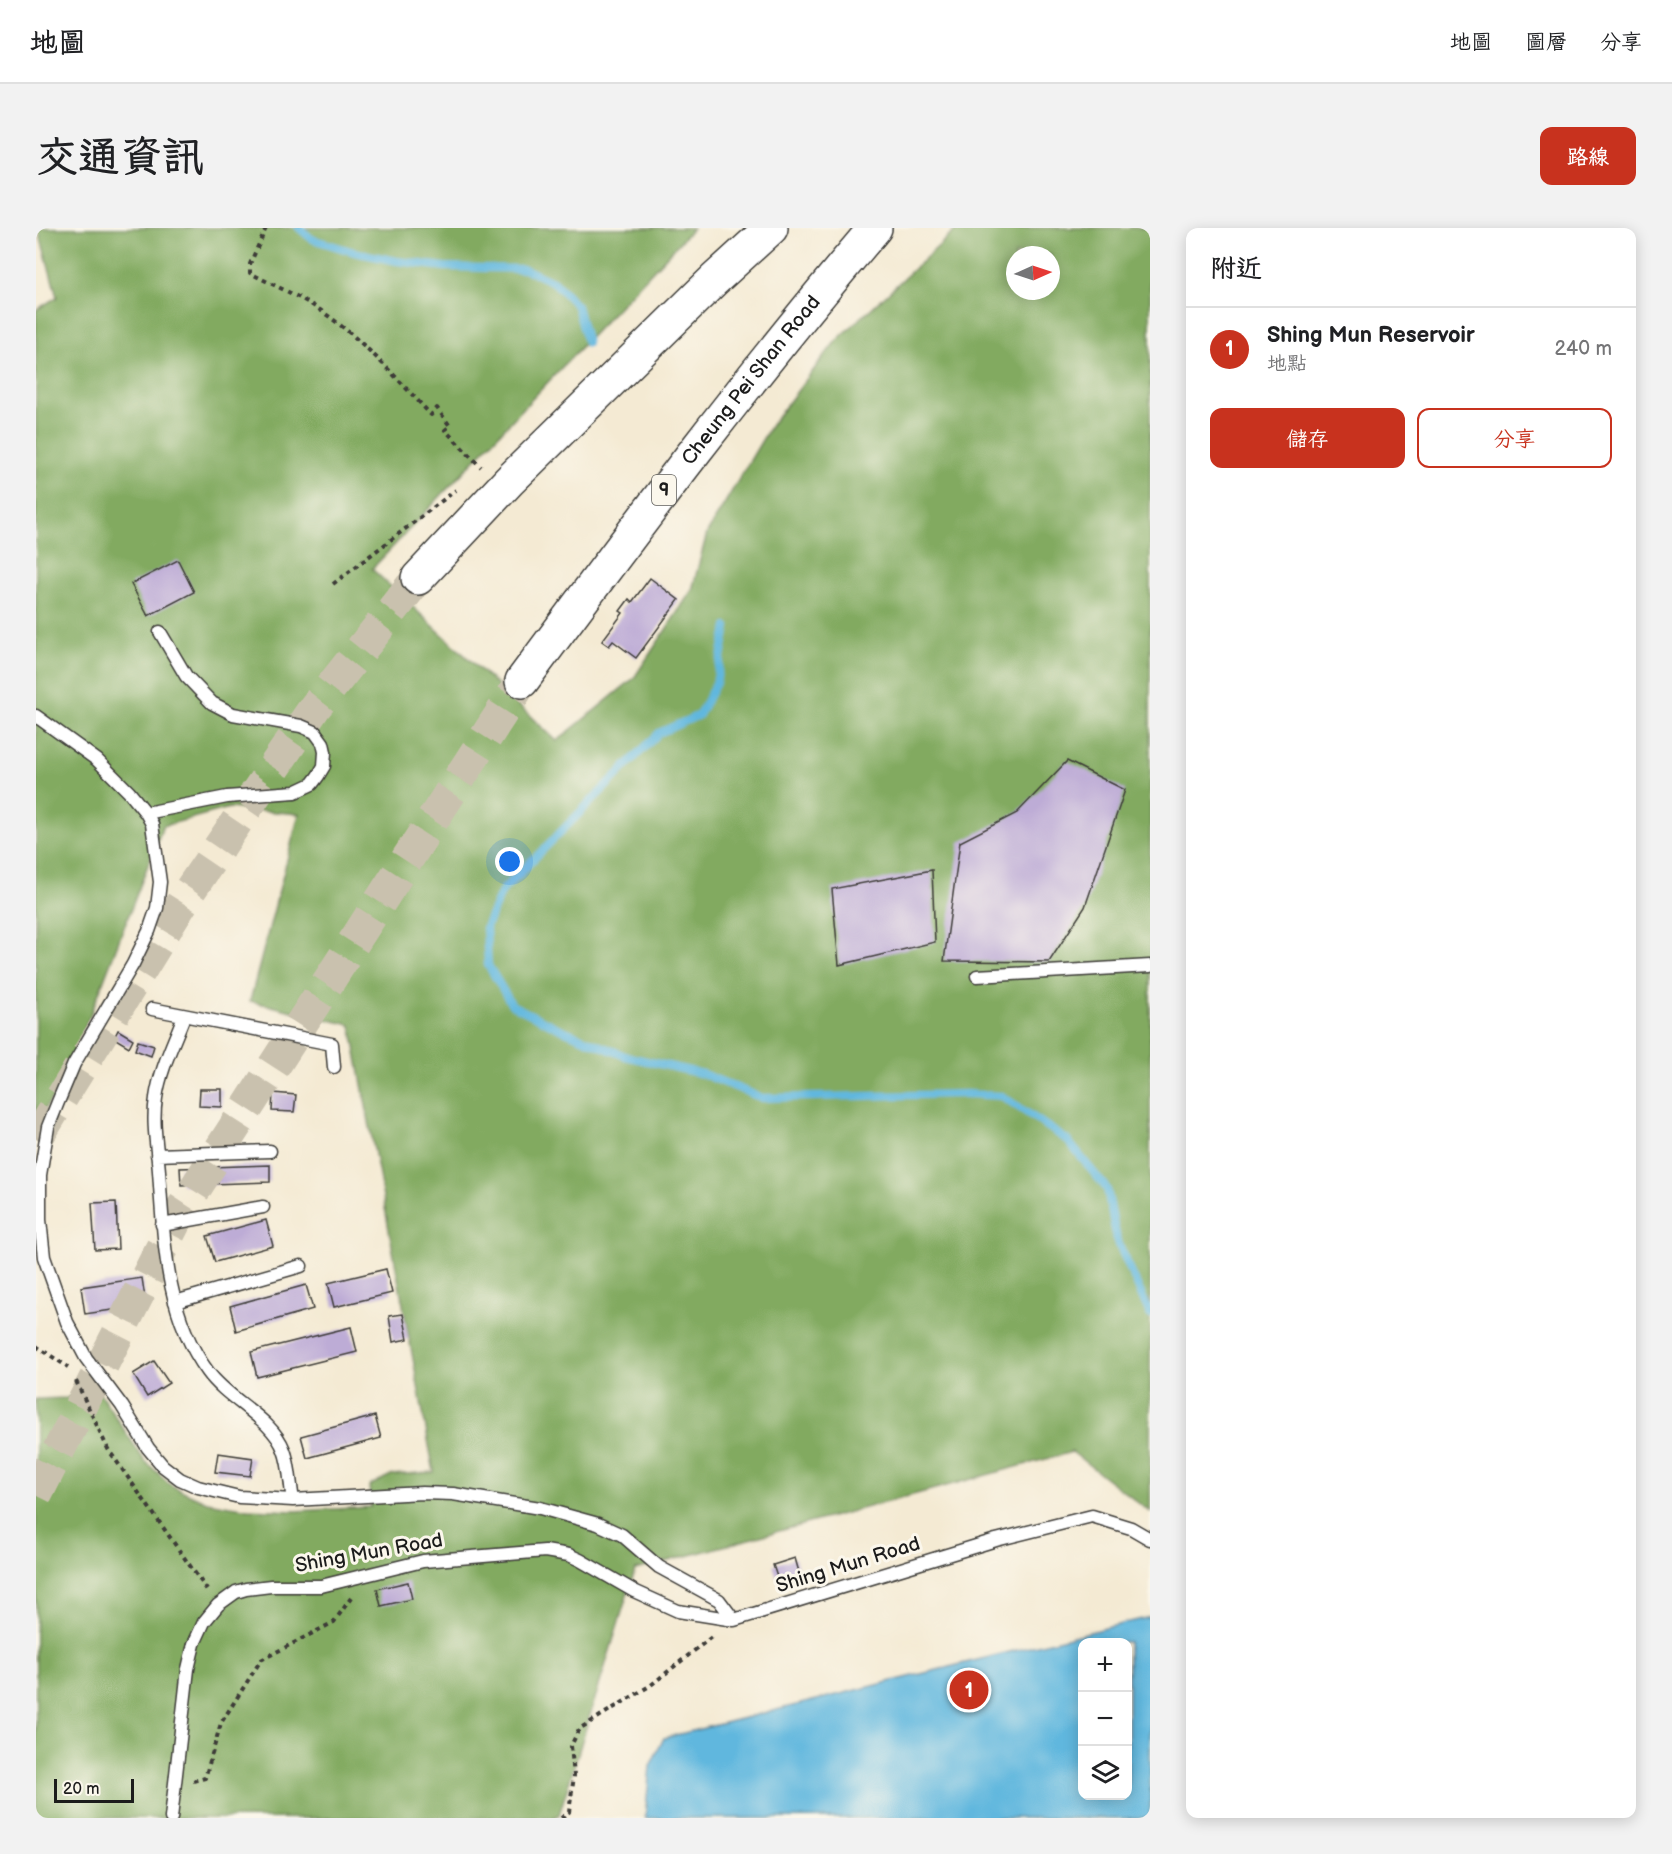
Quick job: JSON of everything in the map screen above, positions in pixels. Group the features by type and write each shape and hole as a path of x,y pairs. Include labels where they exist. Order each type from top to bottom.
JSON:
{"highway":[{"path":"418,578 509,481 771,228"},
{"name":"Cheung Pei Shan Road","path":"522,681 670,481 811,304 875,228"}],"lane":[{"path":"146,813 226,797 295,792 312,784 324,766 325,759 323,742 315,732 302,726 233,714 212,703 186,676 160,632"},
{"path":"36,716 97,760 146,813 152,824 160,882 157,908 133,964 75,1064 48,1127 40,1174 40,1220 44,1257 67,1322 86,1358 122,1406 148,1448 163,1466 180,1479 198,1487 240,1497 293,1500 422,1493 453,1494 540,1508 588,1521 622,1535 659,1568 718,1600 734,1620"},
{"path":"977,976 1150,966"},
{"path":"152,1009 332,1044 334,1067"},
{"path":"184,1016 160,1080 154,1117 168,1279 198,1358 208,1373 221,1388 265,1424 276,1436 284,1450 293,1500"},
{"path":"157,1155 270,1151"},
{"path":"162,1225 263,1207"},
{"path":"175,1302 301,1266"},
{"name":"Shing Mun Road","path":"171,1818 190,1656 199,1632 218,1605 236,1593 252,1588 321,1586 423,1561 545,1551 557,1552 580,1560 651,1600 678,1611 734,1620 996,1540 1092,1516 1131,1528 1150,1539"}],"path":[{"path":"266,228 253,255 250,273 318,309 353,335 384,363 430,415 437,408 450,426 445,430 484,470"},
{"path":"333,584 465,484"},
{"path":"36,1346 71,1370"},
{"path":"76,1380 108,1449 218,1605"},
{"path":"561,1818 569,1812 574,1776 571,1746 579,1729 651,1685 734,1620"},
{"path":"205,1778 221,1723 261,1660 334,1622"}],"green space":[{"path":"38,228 693,228 372,569 557,741 634,678 692,590 707,533 771,425 836,341 958,228 1150,228 1150,1512 1072,1452 635,1570 559,1815 552,1818 36,1818 36,1399 67,1398 92,1381 144,1460 172,1486 207,1502 249,1509 294,1511 371,1507 369,1486 391,1475 434,1472 351,1025 250,1001 299,814 229,808 163,826 65,1081 36,1121 36,310 57,297"}],"water":[{"path":"1150,1617 1150,1818 645,1818 650,1766 664,1738"}],"building":[{"path":"178,560 194,592 148,616 131,584"},
{"path":"650,578 679,600 636,658 613,641 609,646 602,641 623,613 620,611 629,599 632,602"},
{"path":"1067,761 1125,790 1085,907 1049,962 944,961 960,842 1017,813"},
{"path":"932,870 935,942 839,965 832,889"},
{"path":"118,1030 133,1039 129,1047 114,1038"},
{"path":"138,1041 154,1046 151,1056 135,1050"},
{"path":"200,1089 222,1089 222,1107 199,1106"},
{"path":"273,1093 296,1095 294,1112 272,1111"},
{"path":"270,1165 270,1182 181,1185 180,1168"},
{"path":"116,1202 118,1249 95,1250 92,1203"},
{"path":"266,1220 273,1246 215,1262 207,1236"},
{"path":"386,1269 392,1293 334,1307 328,1283"},
{"path":"142,1278 146,1305 85,1314 81,1287"},
{"path":"306,1285 313,1309 236,1331 230,1306"},
{"path":"403,1314 408,1339 393,1342 389,1316"},
{"path":"351,1327 357,1352 257,1377 251,1352"},
{"path":"154,1361 169,1383 147,1397 133,1374"},
{"path":"375,1416 381,1438 307,1458 301,1436"},
{"path":"218,1453 253,1458 250,1476 215,1472"},
{"path":"795,1558 801,1579 780,1586 773,1565"},
{"path":"408,1582 412,1599 381,1606 377,1589"}],"waterway":[{"path":"299,228 312,239 354,252 397,261 444,267 525,269 555,283 577,306 587,343"},
{"path":"727,627 716,683 699,715 659,733 502,891 486,927 488,965 512,1005 558,1028 625,1056 703,1074 762,1098 967,1094 1002,1096 1067,1140 1107,1189 1117,1240 1150,1314"}],"tunnel":[{"path":"36,1139 188,893 315,707 418,578"},
{"path":"36,1495 180,1212 522,681"}],"place":[{"name":"Shing Mun Reservoir","path":"969,1690"}]}
